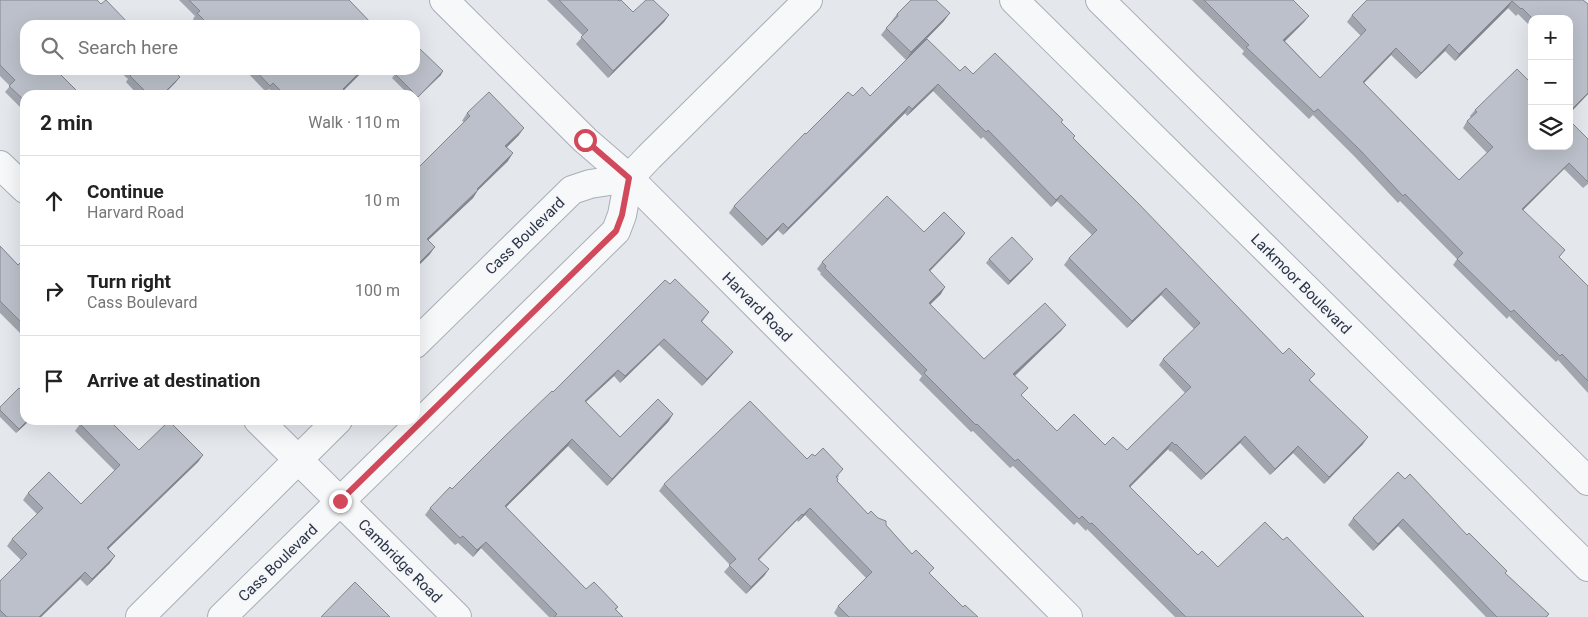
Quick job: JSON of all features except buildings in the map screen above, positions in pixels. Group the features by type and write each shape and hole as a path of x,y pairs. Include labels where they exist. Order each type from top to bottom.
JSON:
{"street":[{"name":"Harvard Road","path":"444,0 585,140 629,178 1068,617"},
{"path":"629,178 808,0"},
{"name":"Larkmoor Boulevard","path":"1014,0 1588,567"},
{"path":"1100,0 1588,481"},
{"path":"0,164 20,184"},
{"name":"Cass Boulevard","path":"420,339 572,190 590,184 629,178 622,215 616,231 420,423"},
{"name":"Cambridge Road","path":"263,425 456,617"},
{"path":"140,617 333,425"},
{"name":"Cass Boulevard","path":"222,617 418,425"}],"route":[{"path":"340,501 616,231 622,215 629,178 585,140"}]}
